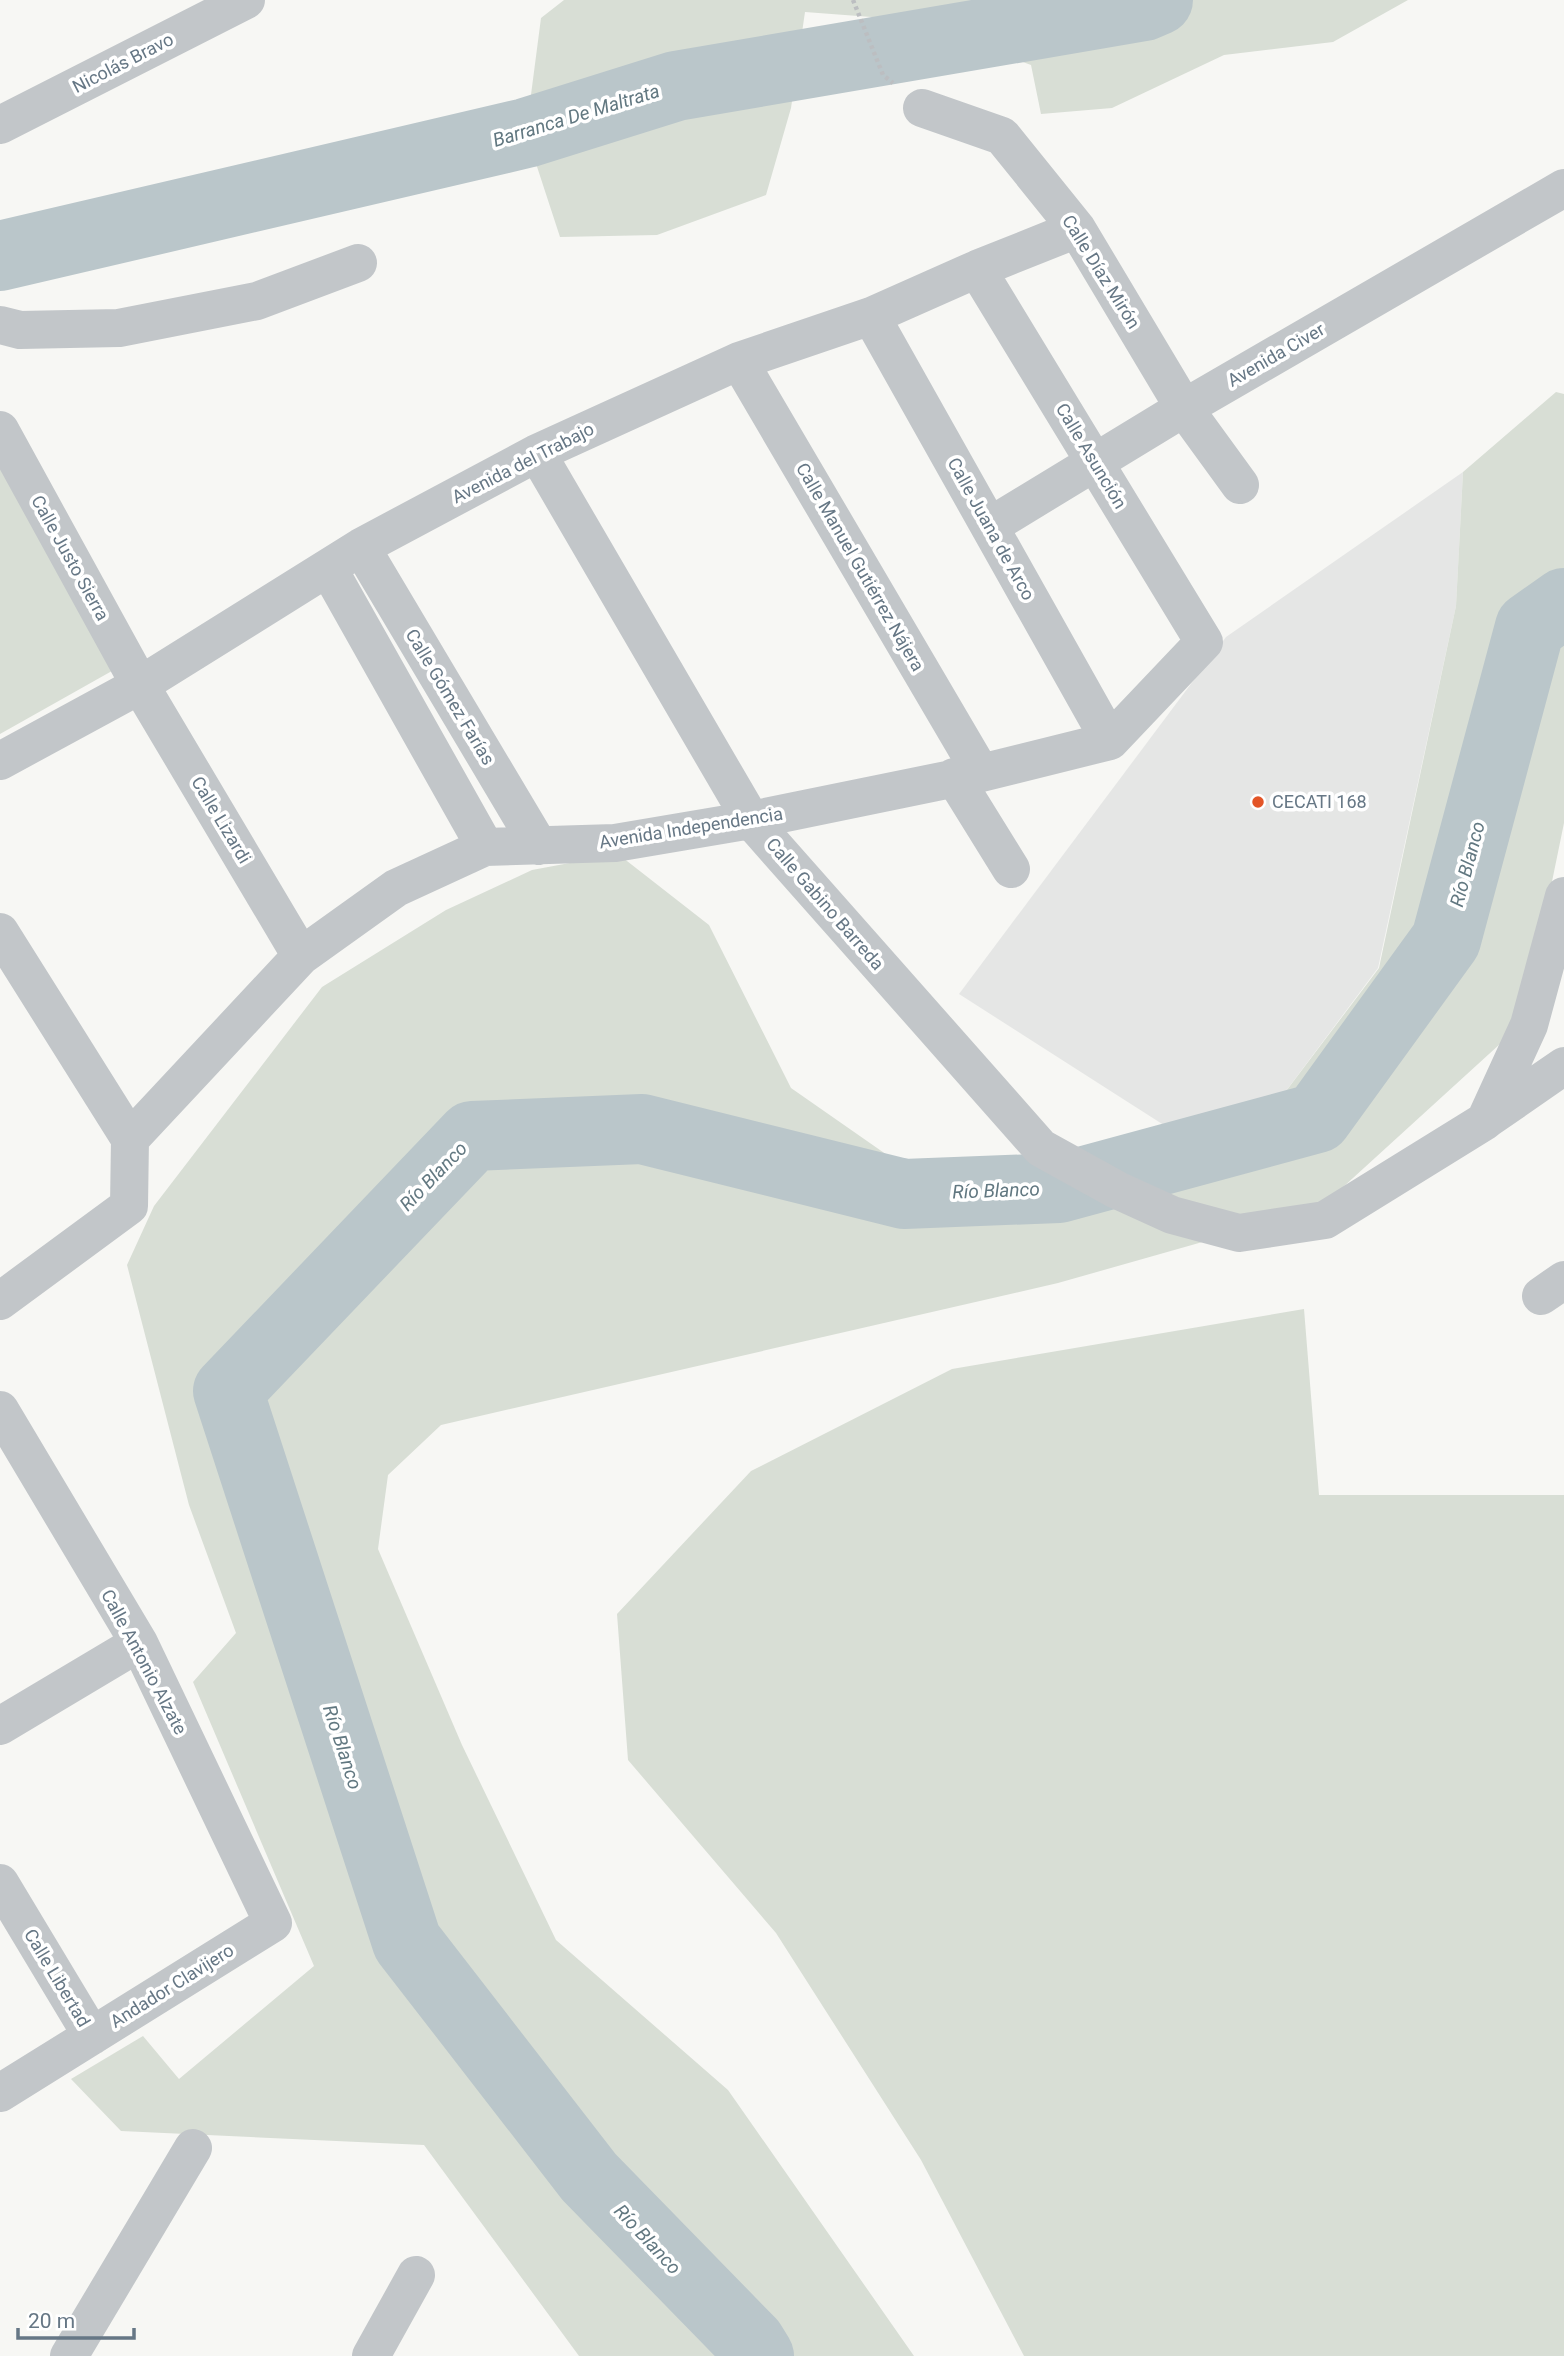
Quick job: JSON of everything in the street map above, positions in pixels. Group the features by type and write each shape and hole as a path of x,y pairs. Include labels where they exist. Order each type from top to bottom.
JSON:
{"street":[{"name":"Nicolás Bravo","path":"0,125 246,0"},
{"name":"Calle Díaz Mirón","path":"922,107 1002,136 1077,229 1184,408 1240,485"},
{"name":"Avenida Civer","path":"990,526 1184,408 1564,188"},
{"name":"Avenida del Trabajo","path":"0,761 140,685 361,547 537,453 739,361 872,316 977,269 1077,229"},
{"path":"0,325 20,330 119,328 257,301 358,263"},
{"name":"Calle Asunción","path":"977,269 1204,642 1110,741"},
{"name":"Calle Juana de Arco","path":"872,316 1110,741"},
{"name":"Calle Manuel Gutiérrez Nájera","path":"739,361 967,775 1011,869"},
{"name":"Calle Justo Sierra","path":"0,430 140,685"},
{"name":"Calle Gabino Barreda","path":"537,453 751,820 1041,1148 1117,1190 1172,1215 1239,1233 1325,1220 1485,1121 1564,1066"},
{"name":"Calle Gómez Farías","path":"361,547 539,846"},
{"path":"328,568 485,847"},
{"name":"Calle Lizardi","path":"140,685 301,956"},
{"name":"Avenida Independencia","path":"130,1139 301,956 396,888 485,847 615,843 751,820 967,775 1110,741"},
{"path":"1485,1121 1529,1025 1564,896"},
{"path":"0,932 130,1139 129,1206 0,1301"},
{"name":"Calle Antonio Alzate","path":"0,1410 139,1643 273,1923"},
{"path":"0,1726 139,1643"},
{"name":"Calle Libertad","path":"0,1883 92,2036"},
{"name":"Andador Clavijero","path":"0,2093 273,1923"},
{"path":"69,2356 193,2148"},
{"path":"371,2356 416,2275"}],"path":[{"path":"853,0 883,75"}],"shaded area":[{"path":"564,0 1408,0 1333,42 1224,55 1112,108 1041,114 1031,65 911,20 805,12 791,108 766,195 657,235 560,237 526,133 541,18"},
{"path":"1556,392 1564,394 1564,823 1523,1023 1319,1209 1058,1283 441,1425 388,1475 378,1549 462,1745 556,1940 728,2090 914,2356 579,2356 424,2145 121,2131 71,2079 143,2036 179,2079 314,1966 193,1682 236,1633 189,1505 127,1265 154,1206 322,987 446,910 532,870 618,854 709,925 791,1088 900,1164 1137,1169 1271,1111 1379,968 1456,606 1463,472"},
{"path":"0,460 119,667 0,734"},
{"name":"CECATI 168","path":"1463,472 1456,606 1378,968 1271,1111 1195,1145 959,994 1226,637"},
{"path":"1304,1309 1319,1495 1564,1495 1564,2356 1024,2356 921,2160 776,1933 628,1760 617,1614 751,1471 952,1369"}],"waterway":[{"name":"Barranca De Maltrata","path":"0,256 526,133 676,86 1144,6 1158,0"},
{"name":"Río Blanco","path":"759,2356 751,2343 589,2177 407,1942 228,1391 472,1136 642,1129 904,1194 1059,1188 1317,1118 1446,940 1530,627 1564,603"}],"place":[{"name":"CECATI 168","path":"1258,802"}]}
